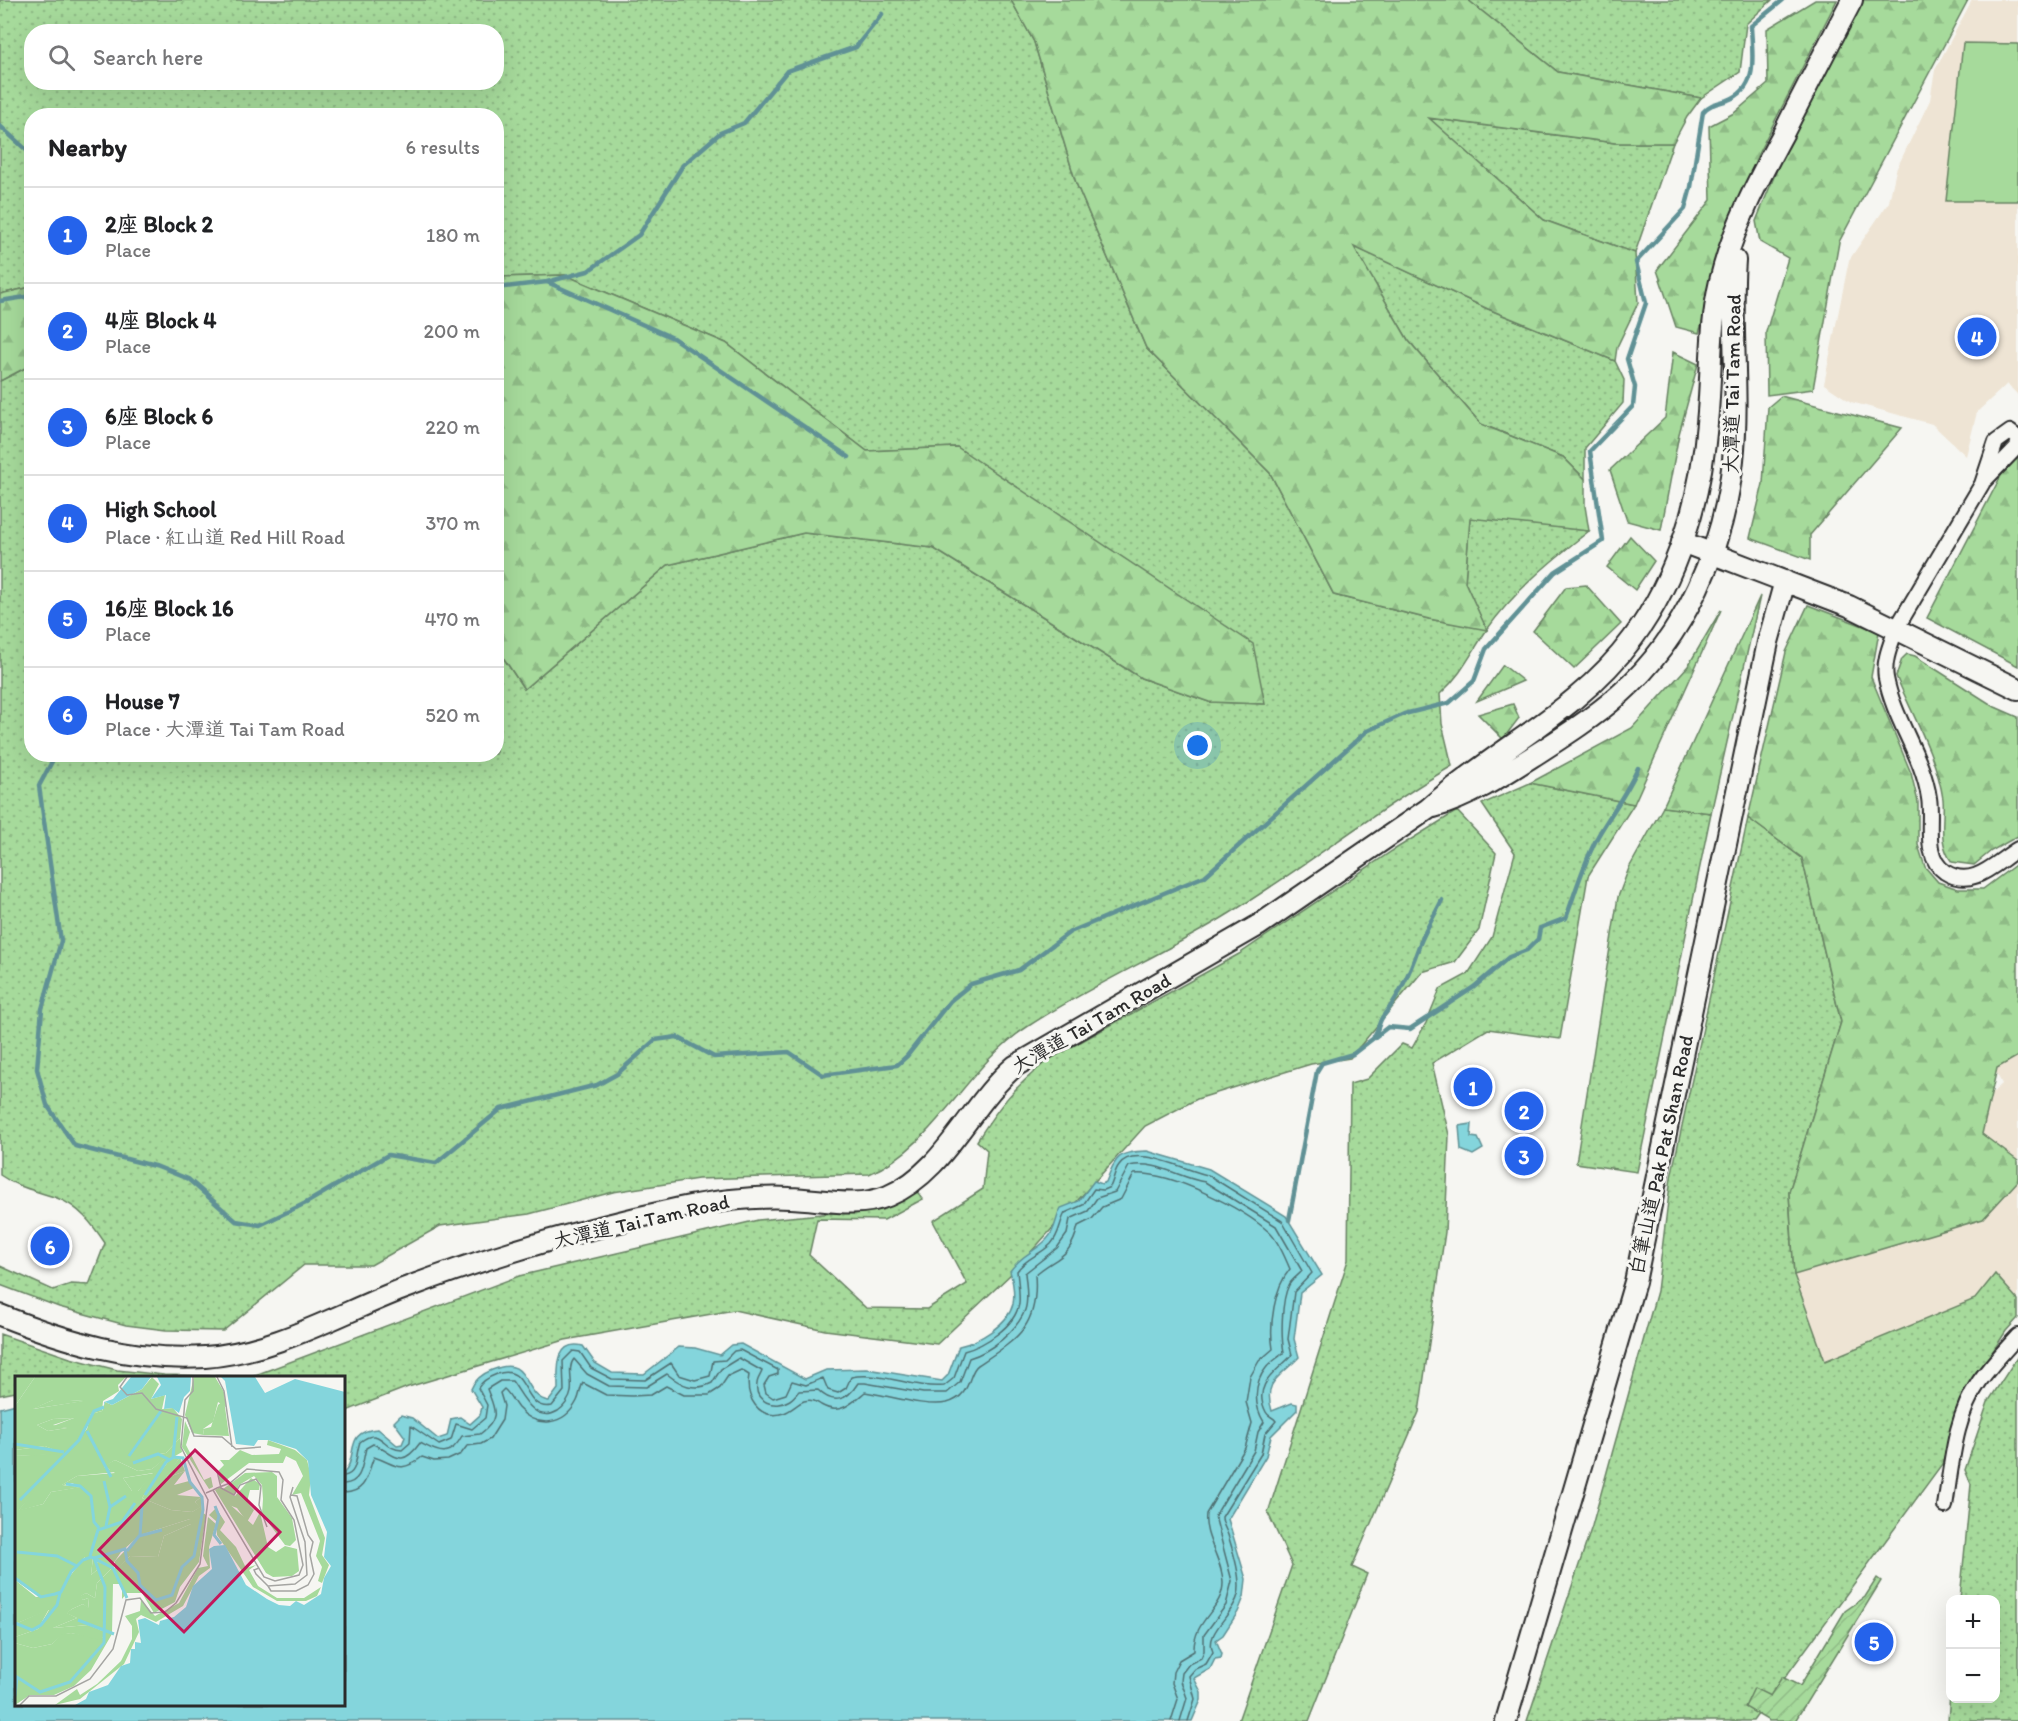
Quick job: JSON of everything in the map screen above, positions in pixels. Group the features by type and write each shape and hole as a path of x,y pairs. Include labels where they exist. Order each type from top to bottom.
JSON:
{"main road":[{"name":"大潭道 Tai Tam Road","path":"0,1315 52,1334 111,1350 177,1357 223,1355 269,1344 408,1287 500,1256 675,1209 759,1198 850,1203 883,1198 919,1177 998,1081 1024,1059 1259,925 1428,809 1452,787 1562,711 1610,665 1648,617 1682,542 1705,444 1715,304 1727,256 1742,213 1852,0"},
{"name":"大潭道 Tai Tam Road","path":"1428,809 1457,800 1514,768 1589,720 1622,693 1649,665 1674,630 1694,596 1722,524 1733,459 1734,276 1742,213"},
{"path":"1682,542 1785,581 1896,629 2018,689"},
{"name":"白筆山道 Pak Pat Shan Road","path":"1506,1721 1635,1282 1768,642 1785,581"}],"street":[{"path":"2018,438 2010,432 1996,442 1982,484 1896,629 1888,652 1886,675 1925,780 1930,811 1930,843 1936,861 1945,872 1953,875 1980,877 1999,860 2018,849"},
{"path":"1982,484 2018,447 2018,443"},
{"path":"1945,1506 1957,1434 1968,1401 1979,1382 2018,1336"}],"shaded area":[{"path":"1972,0 2018,0 2018,395 2007,384 1977,412 1966,456 1932,424 1851,402 1824,384 1849,260 1889,202 1896,170 1930,100 1935,70"},
{"path":"2012,1054 2018,1057 2018,1299 1997,1321 1855,1409 1783,1335 1779,1252 1965,1118 2002,1084 1992,1064"}],"green space":[{"path":"0,0 1011,0 1034,42 1076,183 1146,348 1270,473 1334,595 1429,619 1486,629 1465,582 1470,517 1589,531 1547,565 1508,603 1486,631 1460,672 1440,694 1442,724 1452,766 1392,803 1217,921 1050,1012 1027,1027 1005,1043 986,1062 932,1125 913,1145 893,1161 869,1174 698,1179 613,1192 529,1214 440,1226 371,1265 304,1265 223,1331 166,1330 126,1325 59,1307 0,1285 0,1266 53,1290 71,1284 89,1285 105,1243 79,1211 65,1201 21,1186 0,1175 0,381 24,369 24,762 504,762 504,659 524,689 668,565 804,533 933,548 1141,678 1209,702 1264,704 957,447 867,451 726,343 565,275 504,277 504,108 24,108 24,289 0,294"},
{"path":"1011,0 1468,0 1558,72 1701,98 1687,117 1673,143 1615,143 1429,118 1544,220 1635,253 1638,303 1617,347 1615,361 1488,309 1354,247 1408,340 1481,424 1563,457 1585,479 1585,506 1589,531 1470,518 1465,582 1487,630 1429,619 1334,595 1270,473 1146,348 1076,183 1034,42"},
{"path":"1468,0 1772,0 1746,24 1740,72 1701,98 1558,72"},
{"path":"1815,0 1837,0 1759,152 1735,212 1699,333 1676,327 1657,270 1711,200 1709,126 1734,113 1768,84 1767,29"},
{"path":"1862,0 1968,0 1839,242 1813,389 1767,395 1766,332 1788,258 1760,242 1756,221 1780,162"},
{"path":"1963,43 2018,44 2018,201 1946,201"},
{"path":"1428,118 1615,143 1673,143 1635,253 1544,220"},
{"path":"1353,246 1488,309 1615,361 1624,380 1623,403 1585,448 1585,479 1563,457 1481,424 1408,340"},
{"path":"565,275 726,343 867,451 957,447 1253,644 1265,704 1209,702 1141,678 933,548 804,533 668,565 524,689 504,659 504,277"},
{"path":"24,289 24,369 0,381 0,294"},
{"path":"1673,352 1698,364 1679,434 1661,530 1627,521 1610,470 1665,418"},
{"path":"1781,396 1902,428 1810,535 1810,560 1750,538 1763,484 1768,407"},
{"path":"2018,447 2018,666 1927,618"},
{"path":"1630,536 1654,561 1635,590 1607,567"},
{"path":"1586,585 1621,624 1574,669 1533,631 1566,587"},
{"path":"1760,596 1711,813 1663,807"},
{"path":"1808,605 1879,632 1871,677 1911,773 1918,802 1918,845 1925,867 1938,882 1958,889 1983,889 2018,863 2018,1056 1997,1068 1982,1134 2018,1161 2018,1181 1983,1219 1794,1275 1789,1192 1841,1022 1802,858 1748,818 1786,652"},
{"path":"1721,610 1634,804 1530,783 1632,728 1688,666"},
{"path":"1907,654 1915,656 1995,707 2018,717 2018,836 1991,851 1974,865 1952,862 1947,854 1943,839 1943,799 1940,783 1930,752 1896,676 1902,659"},
{"path":"1503,665 1523,681 1477,701"},
{"path":"1513,704 1519,718 1503,739 1478,714"},
{"path":"1530,783 1634,804 1588,876 1560,1039 1488,1029 1432,1063 1449,1135 1445,1232 1419,1412 1352,1567 1367,1574 1309,1721 1238,1721 1292,1565 1268,1513 1348,1260 1350,1084 1367,1079 1402,1044 1412,1048 1426,1023 1440,989 1468,974 1492,937 1515,853 1482,804"},
{"path":"1663,807 1711,813 1637,1172 1576,1163 1618,897 1629,868"},
{"path":"1457,811 1496,853 1479,930 1455,962 1422,972 1350,1058 1311,1064 1197,1099 1145,1126 1011,1274 937,1344 825,1330 734,1310 565,1340 408,1387 345,1412 345,1376 253,1376 519,1276 758,1220 886,1208 914,1188 923,1199 884,1220 817,1219 809,1255 866,1308 927,1309 967,1284 933,1221 983,1189 987,1150 977,1141 1008,1097 1026,1079 1048,1060 1239,954 1392,851"},
{"path":"1748,818 1802,858 1841,1022 1789,1192 1794,1275 1825,1361 1975,1299 1995,1274 2018,1300 2018,1318 2006,1331 1967,1391 1942,1464 1753,1721 1527,1721 1592,1526 1657,1291 1671,1177"},
{"path":"0,1334 70,1358 117,1370 164,1375 207,1376 15,1376 15,1392 0,1395"},
{"path":"2018,1356 2018,1721 1948,1721 1949,1703 2000,1703 2000,1595 1960,1595 1971,1484 1965,1470 1988,1402"},
{"path":"1877,1578 1881,1581 1795,1721 1769,1721 1745,1707 1754,1688 1770,1696 1782,1677 1800,1686 1845,1611 1865,1597"}],"water":[{"path":"1472,1124 1471,1137 1478,1138 1483,1149 1473,1155 1461,1150 1459,1126"},
{"path":"1147,1151 1209,1169 1286,1216 1322,1275 1300,1293 1294,1339 1299,1357 1275,1380 1270,1392 1272,1411 1292,1403 1297,1404 1297,1410 1271,1436 1266,1456 1228,1519 1246,1579 1244,1597 1238,1612 1223,1635 1216,1640 1222,1654 1221,1658 1215,1659 1210,1669 1194,1678 1201,1692 1201,1700 1192,1721 0,1721 0,1408 15,1404 15,1706 345,1706 345,1471 356,1439 360,1434 378,1429 397,1445 402,1444 405,1437 394,1422 401,1415 412,1418 438,1439 447,1436 451,1419 460,1417 470,1424 480,1415 482,1407 471,1389 477,1380 488,1372 505,1366 514,1367 520,1371 534,1392 540,1398 549,1401 558,1389 558,1366 562,1352 574,1345 583,1346 595,1363 612,1373 644,1374 679,1347 695,1348 720,1355 732,1345 741,1344 805,1379 826,1370 867,1369 942,1381 948,1375 959,1346 975,1341 991,1331 1010,1312 1014,1300 1010,1271 1019,1260 1050,1236 1061,1208 1079,1201 1094,1181 1102,1184 1106,1182 1119,1157"}],"waterway":[{"path":"52,762 39,786 61,941 42,1009 37,1069 47,1105 75,1146 158,1167 188,1179 236,1221 260,1225 306,1203 388,1155 436,1163 501,1109 597,1085 617,1074 655,1040 677,1037 714,1057 789,1052 823,1075 897,1065 907,1056 950,1001 971,984 1019,970 1070,932 1205,876 1367,731 1404,714 1449,703 1474,681 1486,649 1555,572 1603,541 1590,451 1633,406 1635,387 1627,359 1646,303 1636,262 1685,209 1691,187 1703,112 1711,105 1738,95 1745,87 1750,79 1753,59 1751,26 1783,0"},
{"path":"547,282 588,271 639,235 683,165 720,133 744,123 787,71 856,47 882,14"},
{"path":"0,126 24,148"},
{"path":"504,287 547,282 673,338 849,457"},
{"path":"0,301 24,297"},
{"path":"1289,1220 1317,1071 1322,1063 1353,1054 1388,1027 1410,1029 1474,987 1509,957 1527,950 1538,939 1540,928 1566,918 1593,846 1638,768"},
{"path":"1374,1036 1382,1017 1404,982 1421,940 1442,900"}],"place":[{"name":"High School","path":"1977,337"},
{"name":"2座 Block 2","path":"1473,1087"},
{"name":"4座 Block 4","path":"1524,1111"},
{"name":"6座 Block 6","path":"1524,1156"},
{"name":"House 7","path":"50,1246"},
{"name":"16座 Block 16","path":"1874,1642"}]}
